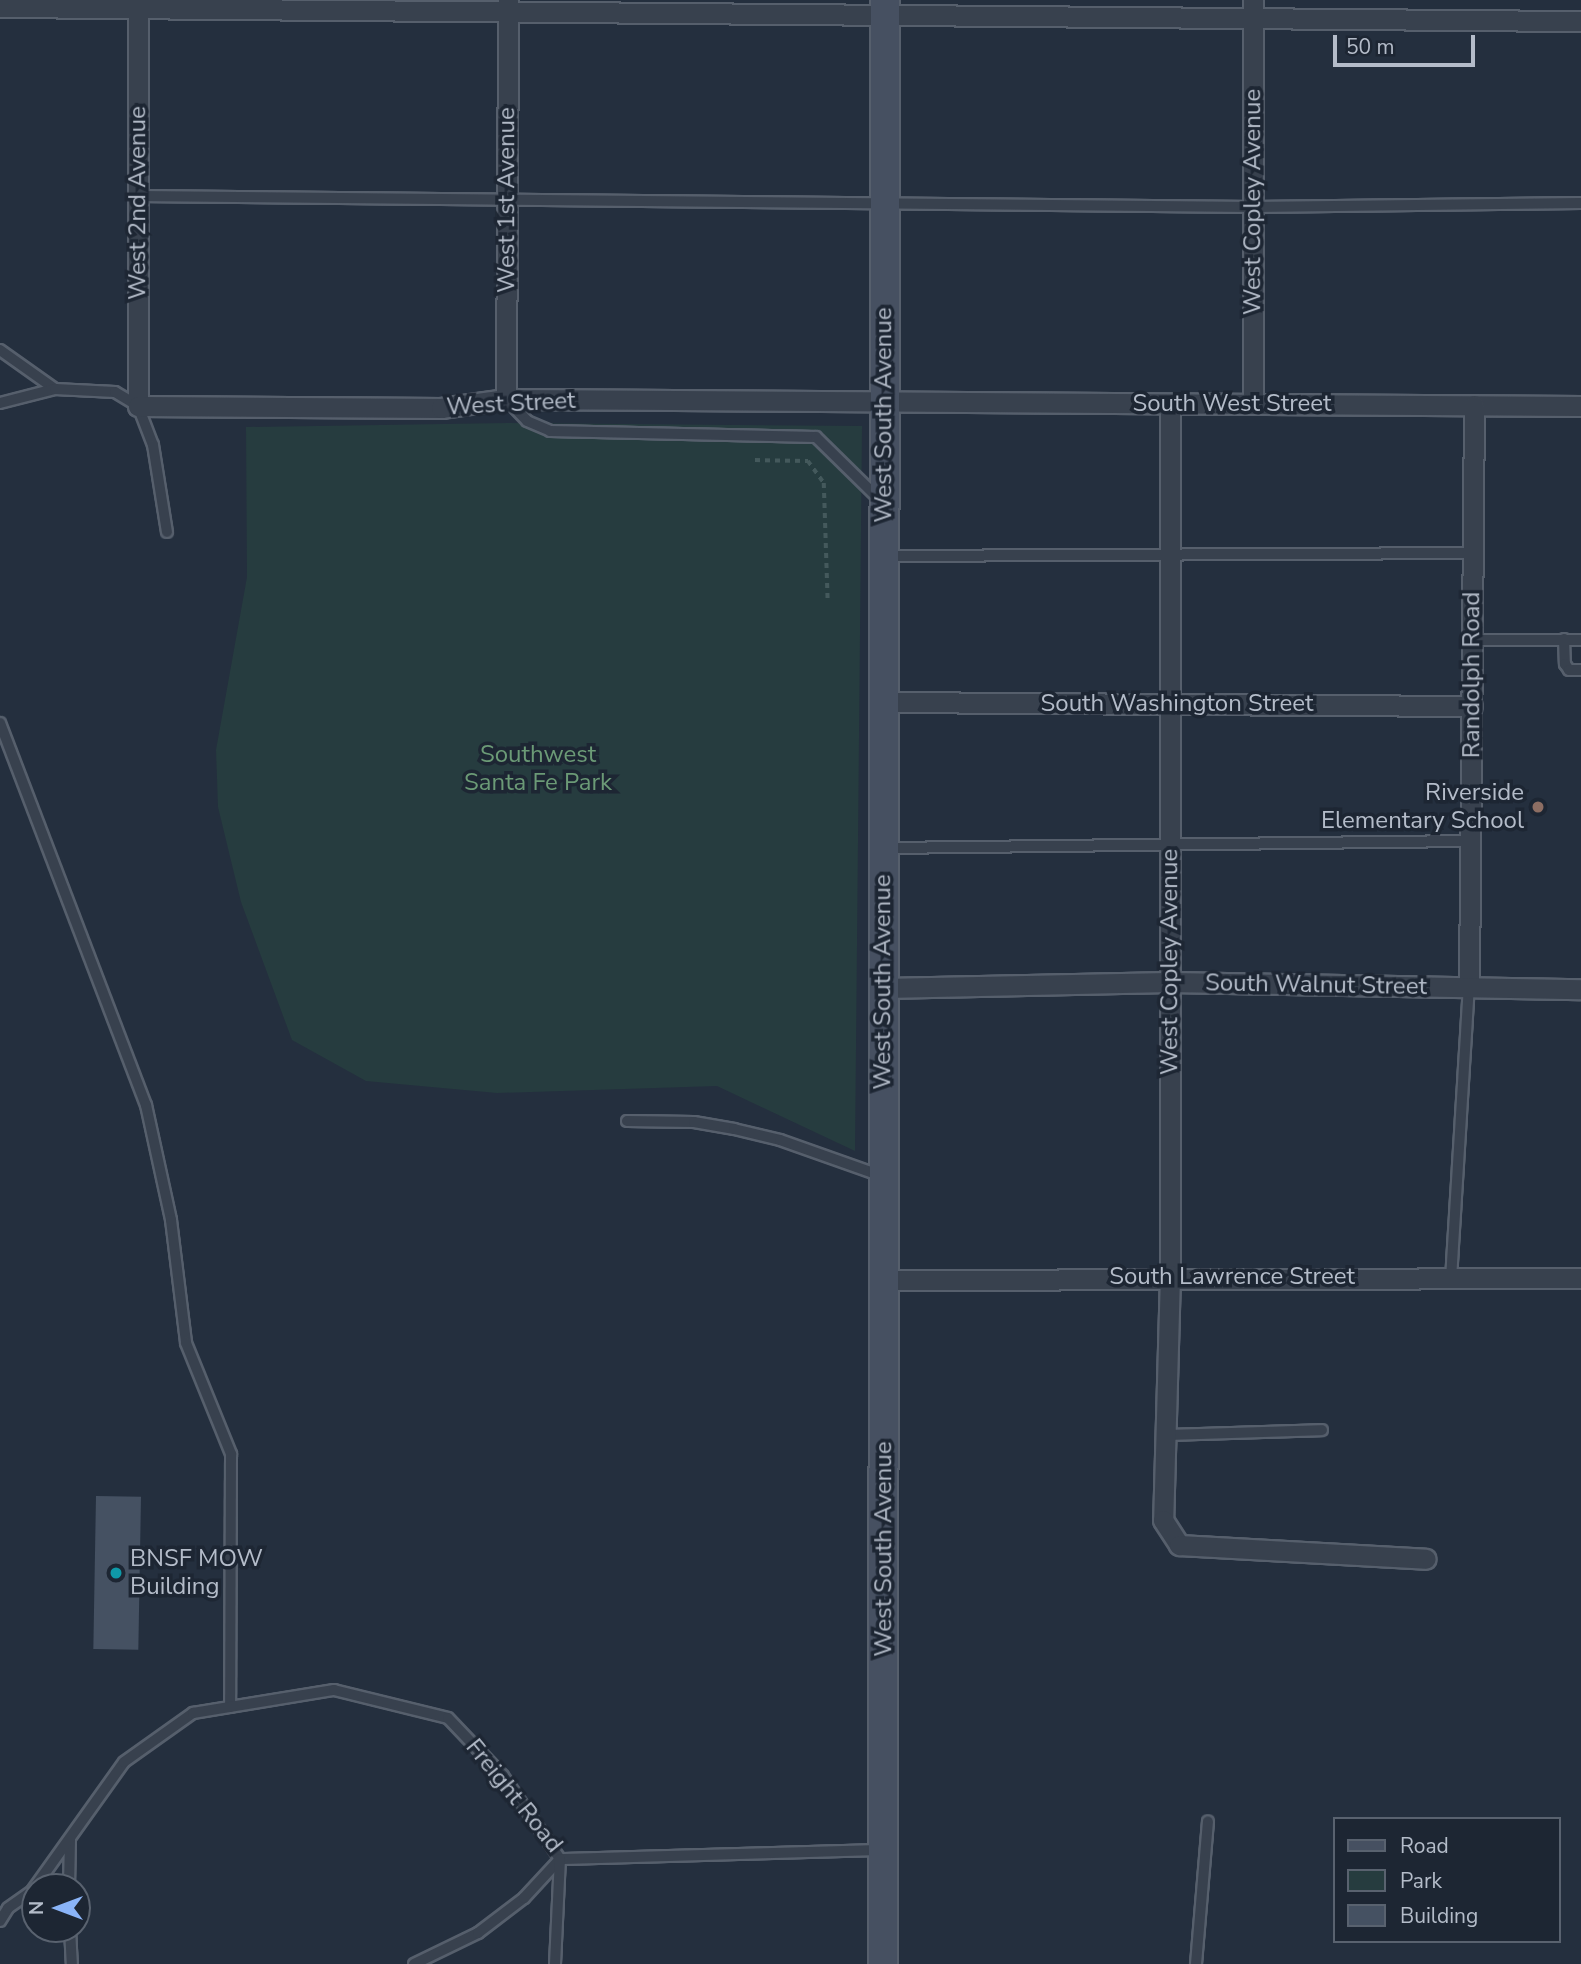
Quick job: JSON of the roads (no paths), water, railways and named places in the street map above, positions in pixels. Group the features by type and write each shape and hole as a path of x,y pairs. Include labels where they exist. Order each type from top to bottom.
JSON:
{"main road":[{"name":"West South Avenue","path":"883,1964 885,8"}],"street":[{"path":"0,7 138,5 1253,9 1581,21"},
{"name":"West 2nd Avenue","path":"138,5 138,407"},
{"name":"West 1st Avenue","path":"506,399 508,6"},
{"name":"West Copley Avenue","path":"1253,9 1253,404"},
{"name":"West Street","path":"138,407 440,408 506,399 883,402"},
{"name":"South West Street","path":"883,402 1581,406"},
{"name":"West Copley Avenue","path":"1170,404 1170,1275 1163,1520 1179,1545 1426,1559"},
{"name":"Randolph Road","path":"1469,987 1474,405"},
{"name":"South Washington Street","path":"883,702 1472,706"},
{"name":"South Walnut Street","path":"884,988 1169,982 1581,989"},
{"name":"South Lawrence Street","path":"883,1280 1170,1275 1581,1278"}],"lane":[{"path":"137,196 507,202 1253,207 1581,203"},
{"path":"0,350 55,389"},
{"name":"West Street","path":"0,403 55,389 115,392 138,407"},
{"path":"506,399 527,421 550,431 816,437 883,503"},
{"path":"138,407 153,445 167,532"},
{"path":"883,556 1168,558 1473,553"},
{"path":"1564,639 1565,664 1569,670 1581,670"},
{"path":"1472,640 1581,640"},
{"path":"0,723 146,1105 171,1220 186,1343 231,1454 230,1707"},
{"path":"883,848 1170,841 1471,841"},
{"path":"1451,1279 1469,987"},
{"path":"627,1121 694,1122 734,1129 883,1176"},
{"path":"1164,1436 1322,1430"},
{"name":"Freight Road","path":"0,1922 8,1908 32,1891 124,1762 193,1713 334,1690 448,1718 503,1776 561,1858 884,1850"},
{"path":"1196,1964 1208,1822"},
{"path":"69,1873 70,1838"},
{"path":"414,1964 478,1933 524,1898 561,1858"},
{"path":"555,1964 561,1858"},
{"path":"71,1943 72,1964"}],"place":[{"name":"Riverside Elementary School","path":"1538,807"},
{"name":"BNSF MOW Building","path":"116,1573"}],"park label":[{"name":"Southwest Santa Fe Park","path":"538,769"}]}
